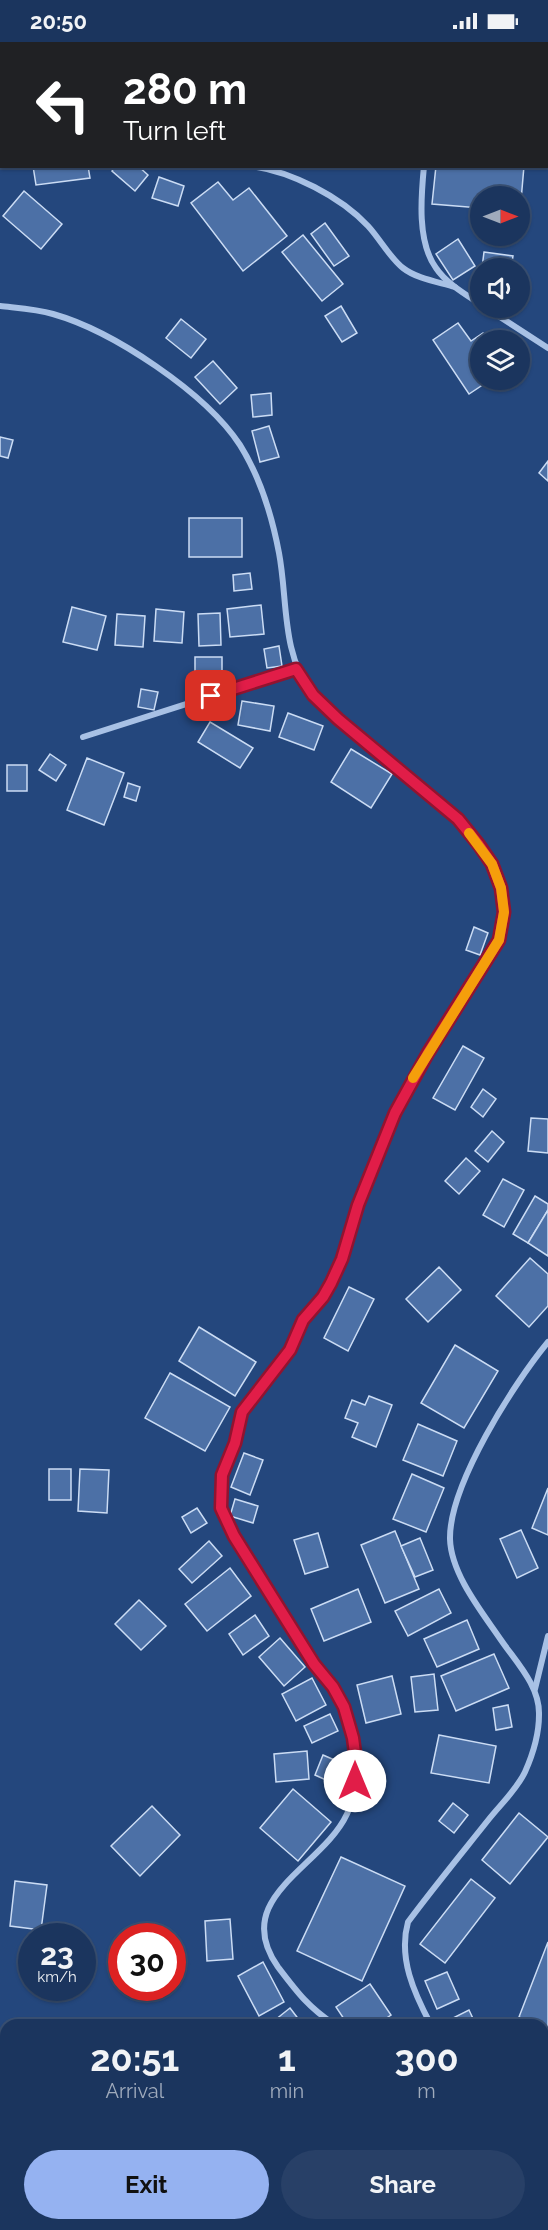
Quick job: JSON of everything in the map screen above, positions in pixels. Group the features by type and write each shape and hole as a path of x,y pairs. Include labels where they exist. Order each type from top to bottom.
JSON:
{"street":[{"path":"258,168 288,177 327,196 368,226 402,267 412,274 455,287"},
{"path":"424,168 423,226 426,248 436,268 455,287 470,297"},
{"path":"0,306 53,314 109,336 148,362 220,420 240,445 256,476 272,522 296,669 313,695 350,730 458,819 492,864 501,888 504,912 499,940 423,1061 395,1113 358,1205 342,1259 331,1283 323,1297 303,1320 290,1350 242,1412 235,1443 222,1475 221,1508 228,1524 314,1664 333,1687 344,1707 353,1738 357,1768 353,1794 346,1815 330,1839 297,1870 269,1905 263,1920 270,1955 297,1995 327,2019"},
{"path":"502,318 548,348"},
{"path":"83,737 296,669"},
{"path":"536,1689 470,1590 453,1557 450,1538 459,1501 479,1450 512,1390 548,1342"},
{"path":"429,2019 405,1961 403,1939 408,1922 524,1773 537,1735 540,1713 536,1689 548,1636"}],"building":[{"path":"33,168 88,168 90,178 36,185"},
{"path":"114,168 140,168 148,175 135,191 112,171"},
{"path":"436,168 524,168 522,186 470,186 470,207 432,204"},
{"path":"159,177 184,186 178,206 152,198"},
{"path":"218,182 233,200 249,188 287,236 243,271 191,203"},
{"path":"24,191 62,224 41,249 3,216"},
{"path":"325,223 349,256 334,266 311,234"},
{"path":"303,235 343,284 322,301 282,252"},
{"path":"458,239 470,258 470,269 453,280 436,254"},
{"path":"484,252 513,256 513,258 483,258"},
{"path":"341,306 357,333 342,342 325,316"},
{"path":"181,319 206,339 191,358 166,338"},
{"path":"458,323 470,340 470,390 475,390 469,394 433,340"},
{"path":"213,361 237,388 220,404 195,377"},
{"path":"271,393 272,415 253,417 251,395"},
{"path":"269,426 279,457 260,462 252,431"},
{"path":"0,437 13,440 8,458 0,456"},
{"path":"548,461 548,481 539,473"},
{"path":"189,518 242,518 242,557 189,557"},
{"path":"250,573 252,589 234,591 233,575"},
{"path":"261,605 264,634 230,637 227,609"},
{"path":"72,607 106,616 97,650 63,642"},
{"path":"156,609 184,612 182,643 154,641"},
{"path":"220,613 221,645 199,646 198,614"},
{"path":"117,614 145,616 143,647 115,645"},
{"path":"279,646 282,666 267,668 264,649"},
{"path":"195,657 222,657 222,686 195,686"},
{"path":"141,689 158,692 154,710 138,707"},
{"path":"242,701 274,706 270,731 238,725"},
{"path":"288,713 323,726 314,750 279,737"},
{"path":"210,722 253,748 240,768 198,742"},
{"path":"351,749 392,774 371,808 331,782"},
{"path":"50,754 66,765 56,781 39,770"},
{"path":"87,758 124,773 104,825 67,810"},
{"path":"7,765 27,765 27,791 7,791"},
{"path":"128,783 140,787 136,801 124,797"},
{"path":"474,927 488,933 480,955 466,950"},
{"path":"463,1046 484,1058 455,1110 433,1098"},
{"path":"483,1089 496,1099 483,1117 471,1107"},
{"path":"531,1118 548,1119 548,1153 528,1151"},
{"path":"492,1131 504,1142 488,1162 475,1151"},
{"path":"466,1158 480,1171 459,1194 445,1181"},
{"path":"503,1179 524,1190 504,1227 483,1215"},
{"path":"535,1196 548,1204 548,1210 528,1243 513,1234"},
{"path":"548,1210 548,1256 528,1243"},
{"path":"530,1258 548,1274 548,1306 529,1327 496,1296"},
{"path":"439,1267 461,1290 428,1322 406,1299"},
{"path":"349,1287 374,1299 348,1351 324,1338"},
{"path":"199,1327 256,1362 235,1396 179,1361"},
{"path":"455,1345 498,1371 464,1428 421,1403"},
{"path":"170,1373 230,1407 205,1451 145,1418"},
{"path":"369,1396 392,1405 376,1447 352,1437 358,1423 345,1418 352,1400 365,1405"},
{"path":"418,1424 457,1441 443,1476 403,1460"},
{"path":"244,1453 263,1460 250,1495 231,1487"},
{"path":"49,1469 71,1469 71,1500 49,1500"},
{"path":"80,1469 109,1470 107,1513 78,1511"},
{"path":"412,1474 444,1488 426,1532 393,1519"},
{"path":"548,1488 548,1535 532,1528"},
{"path":"235,1499 258,1506 253,1523 230,1516"},
{"path":"197,1508 207,1523 191,1533 182,1517"},
{"path":"521,1530 538,1568 517,1578 500,1539"},
{"path":"395,1531 419,1589 385,1603 361,1545"},
{"path":"318,1533 328,1567 305,1574 294,1540"},
{"path":"420,1538 433,1570 415,1577 401,1546"},
{"path":"209,1541 222,1556 192,1583 179,1569"},
{"path":"230,1568 251,1596 207,1631 185,1604"},
{"path":"358,1589 371,1622 324,1641 311,1609"},
{"path":"439,1589 451,1613 408,1636 395,1611"},
{"path":"139,1600 166,1626 141,1650 115,1624"},
{"path":"255,1615 269,1636 243,1655 229,1634"},
{"path":"467,1620 479,1649 437,1667 424,1639"},
{"path":"280,1638 305,1667 284,1686 259,1657"},
{"path":"494,1654 509,1688 456,1711 441,1676"},
{"path":"434,1674 438,1710 415,1712 411,1677"},
{"path":"392,1676 401,1714 366,1723 357,1685"},
{"path":"312,1678 326,1705 296,1721 282,1694"},
{"path":"508,1705 512,1727 496,1730 493,1708"},
{"path":"330,1714 338,1731 312,1743 304,1726"},
{"path":"439,1735 496,1746 489,1783 431,1773"},
{"path":"307,1751 309,1779 276,1782 274,1754"},
{"path":"323,1755 346,1765 337,1785 315,1775"},
{"path":"293,1789 331,1822 298,1861 260,1828"},
{"path":"453,1803 468,1815 454,1833 439,1821"},
{"path":"152,1806 180,1835 140,1876 111,1846"},
{"path":"519,1813 548,1837 510,1884 482,1860"},
{"path":"341,1857 405,1886 362,1981 297,1951"},
{"path":"471,1879 495,1898 445,1963 420,1944"},
{"path":"15,1881 47,1885 42,1923 18,1923 18,1927 10,1926"},
{"path":"230,1919 233,1959 207,1961 205,1921"},
{"path":"548,1942 548,2019 519,2017"},
{"path":"263,1962 284,2002 259,2016 238,1976"},
{"path":"447,1972 459,1999 437,2009 425,1981"},
{"path":"370,1984 391,2015 385,2019 344,2019 336,2007"},
{"path":"290,2008 298,2019 276,2019"},
{"path":"469,2010 473,2019 451,2019"}],"slow traffic":[{"path":"413,1078 471,981 499,940 504,912 501,888 492,864 469,833"}],"route":[{"path":"211,696 296,669 313,695 350,730 458,819 492,864 501,888 504,912 499,940 471,981 404,1094 358,1205 342,1259 331,1283 323,1297 303,1320 290,1350 242,1412 235,1443 222,1475 221,1508 234,1536 314,1664 333,1687 344,1707 353,1738 357,1768 355,1781"}]}
